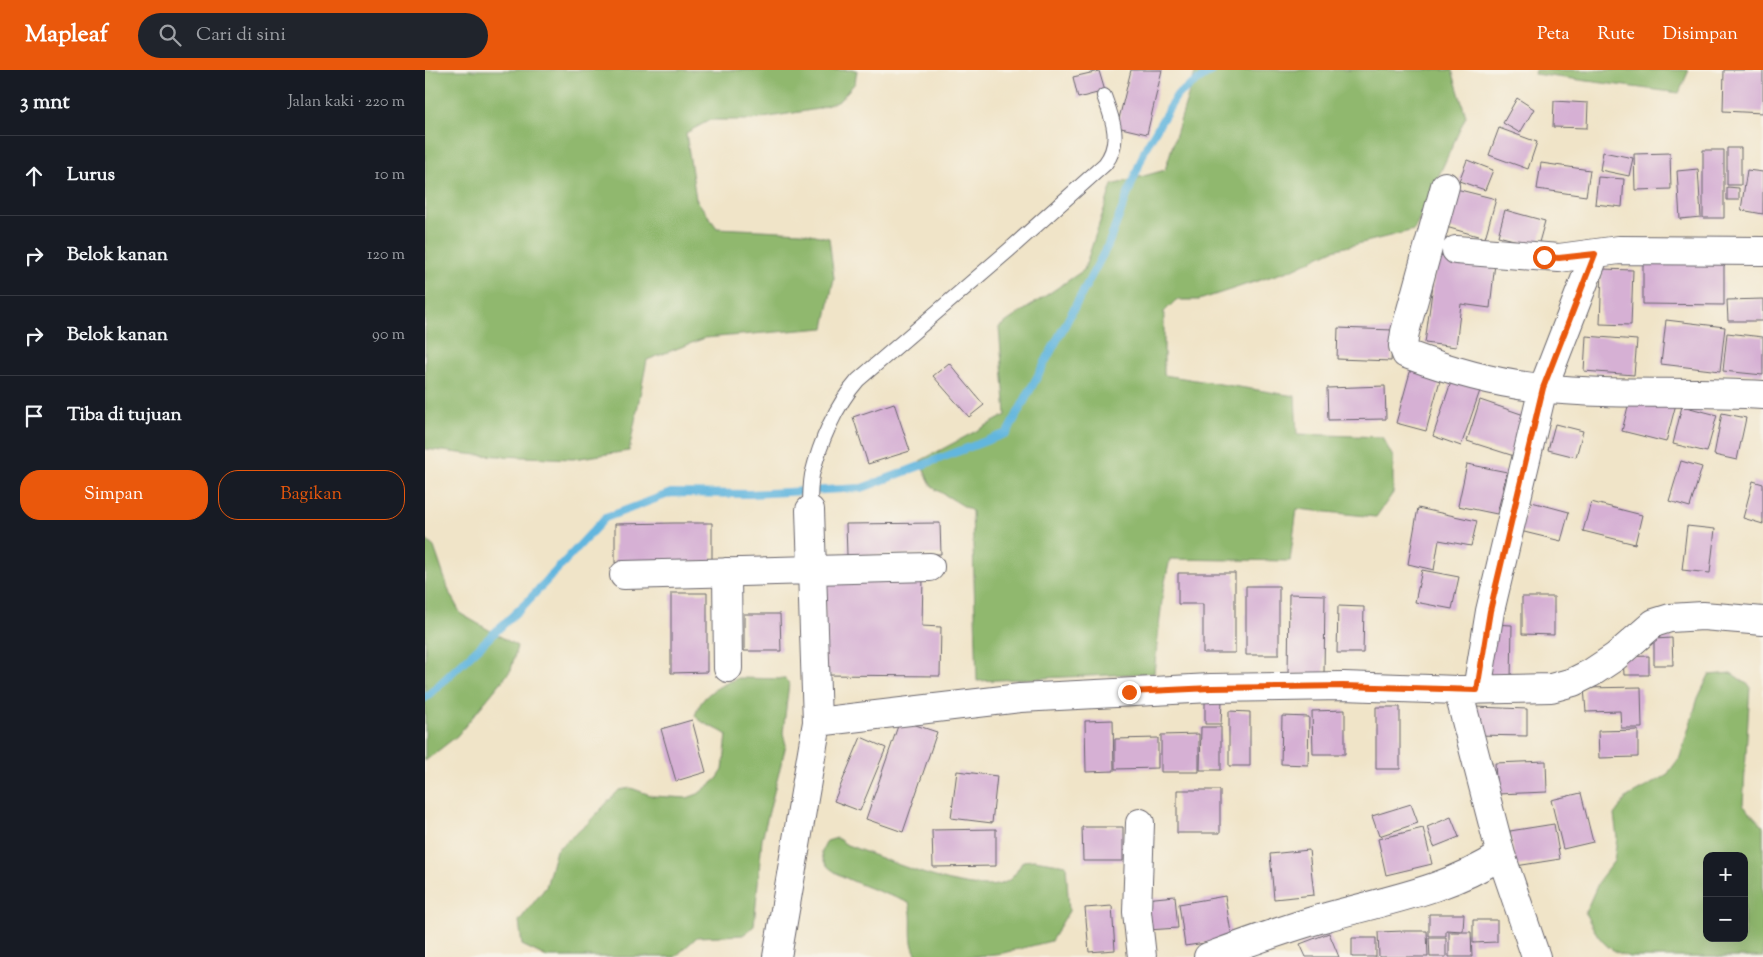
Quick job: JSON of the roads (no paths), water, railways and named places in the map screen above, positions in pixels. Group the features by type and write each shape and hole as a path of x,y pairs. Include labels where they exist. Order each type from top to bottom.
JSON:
{"street":[{"path":"1445,186 1405,332 1403,346 1406,354 1433,364 1500,381 1543,388 1763,394"},
{"path":"1456,250 1559,258 1619,250 1763,251"},
{"path":"1536,957 1501,854 1468,690 1490,611 1543,388 1595,254"},
{"path":"777,957 817,722 810,510"},
{"path":"624,575 812,569 930,568"},
{"path":"727,572 728,668"},
{"path":"817,722 1020,698 1211,688 1343,686 1468,690 1551,688 1573,682 1615,657 1654,623 1670,618 1703,616 1763,621"},
{"path":"1140,822 1137,912 1142,957"},
{"path":"1208,957 1321,918 1437,886 1464,875 1501,854"}],"lane":[{"path":"810,510 812,475 834,418 846,394 858,380 1009,250 1105,164 1115,148 1115,138 1104,96"}],"waterway":[{"path":"425,698 525,604 605,518 671,493 750,494 862,488 1007,433 1108,245 1146,147 1177,95 1213,70"}]}
